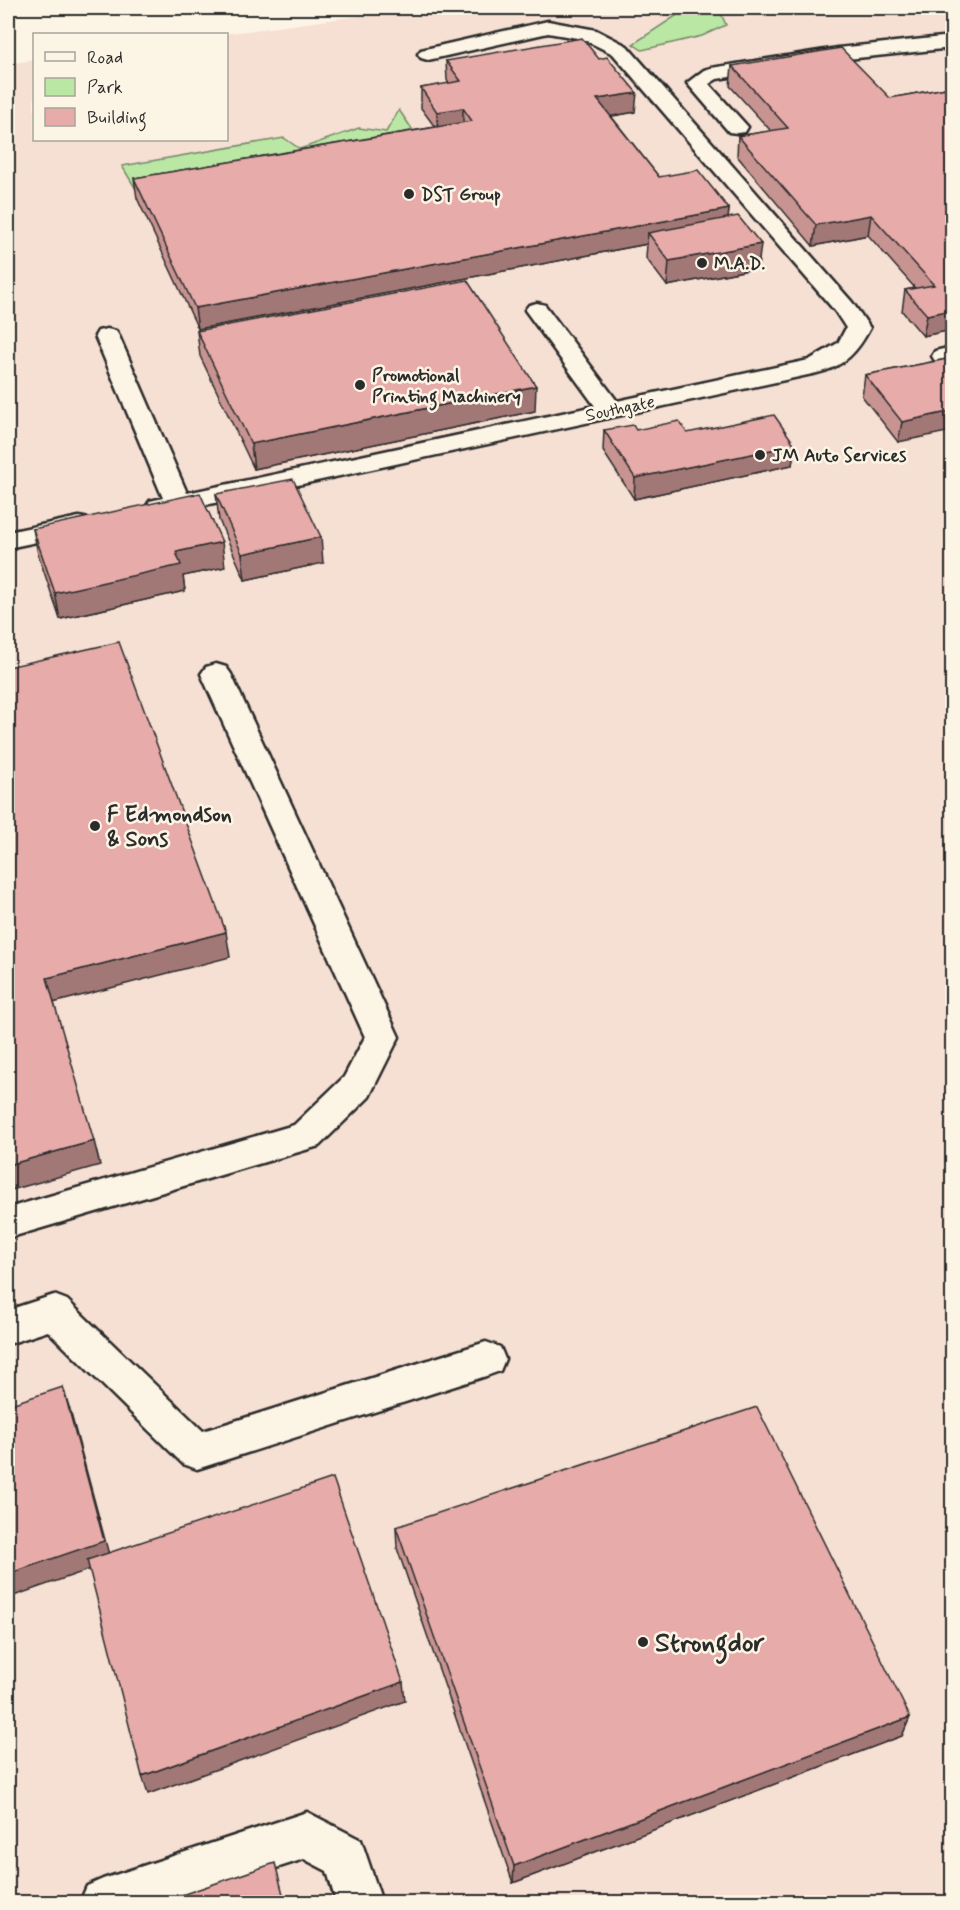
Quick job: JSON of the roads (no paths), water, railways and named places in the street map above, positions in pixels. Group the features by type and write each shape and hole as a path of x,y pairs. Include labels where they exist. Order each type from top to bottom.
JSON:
{"street":[{"name":"Southgate","path":"132,513 817,366 848,347 858,328 844,307 620,50 589,34 548,27 428,54"},
{"path":"737,127 697,83 711,74 838,54 952,42"},
{"path":"537,310 611,410"},
{"path":"107,336 178,503"},
{"path":"8,540 98,520"},
{"path":"8,1223 306,1136 357,1087 382,1037 216,674"},
{"path":"8,1327 54,1312 197,1451 486,1359"},
{"path":"103,1902 307,1835 345,1856 359,1902"}],"place":[{"name":"DST Group","path":"409,194"},
{"name":"M.A.D.","path":"702,263"},
{"name":"Promotional Printing Machinery","path":"360,385"},
{"name":"JM Auto Services","path":"760,455"},
{"name":"F Edmondson & Sons","path":"95,826"},
{"name":"Strongdor","path":"643,1642"}]}
